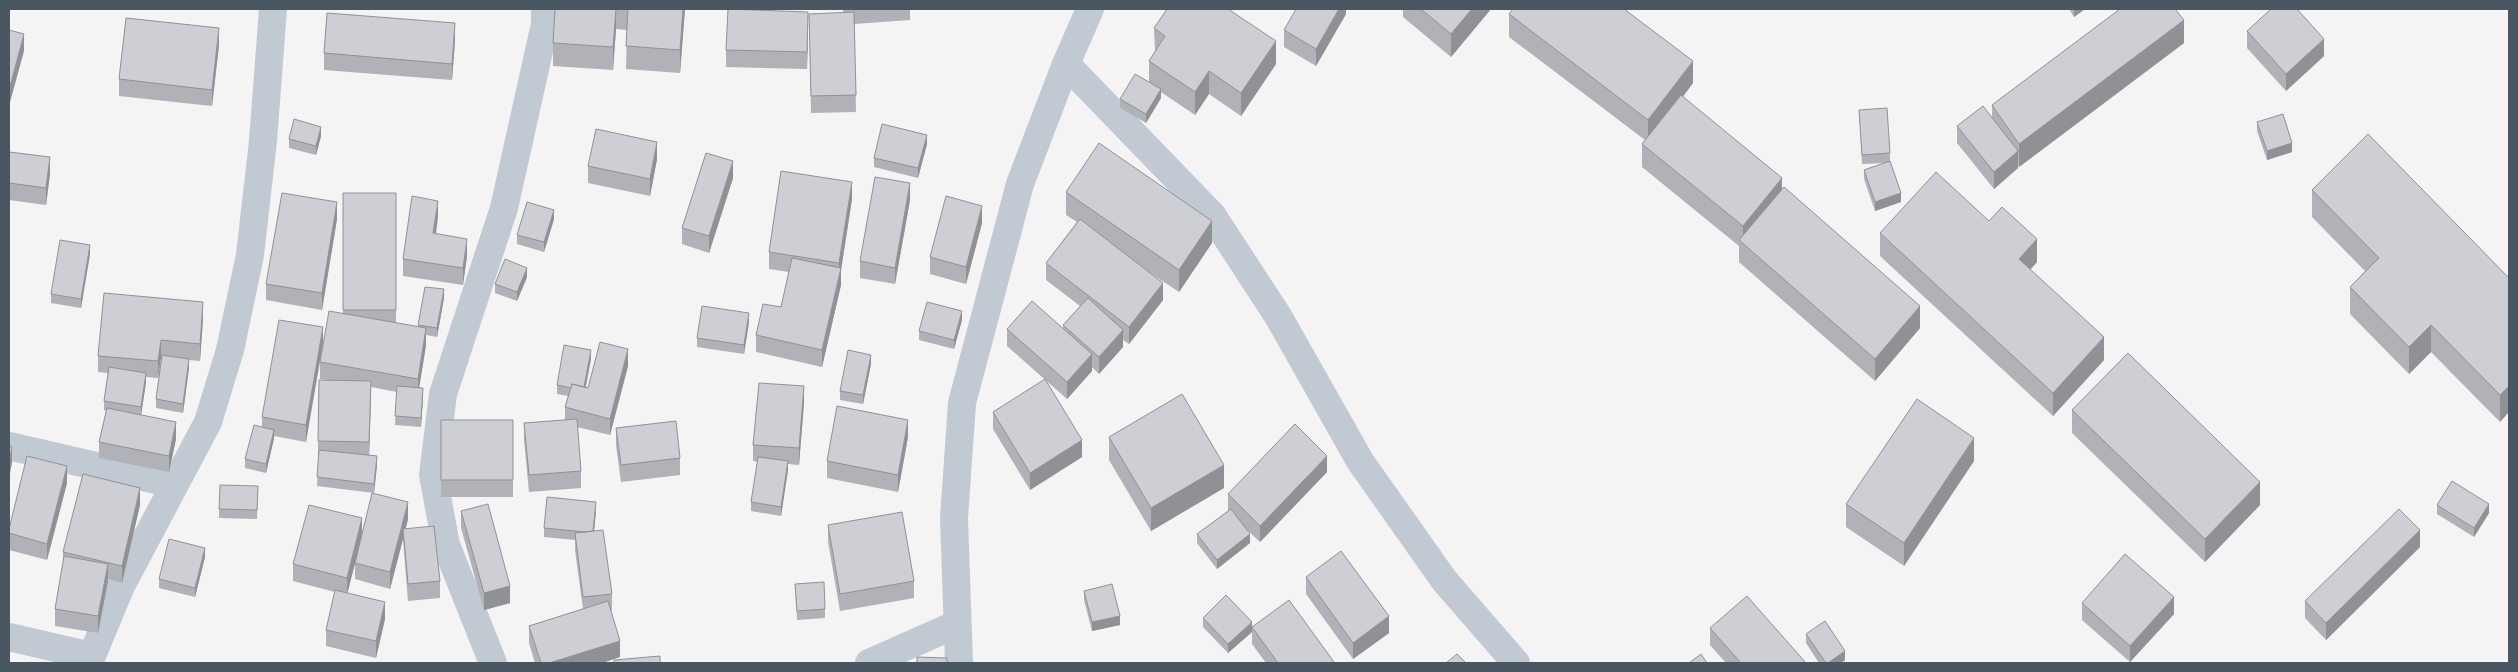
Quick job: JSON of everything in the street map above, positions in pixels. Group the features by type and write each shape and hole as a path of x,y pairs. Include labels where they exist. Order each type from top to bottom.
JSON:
{"street":[{"path":"9,637 90,660 121,586 208,422 230,350 250,255 263,141 273,9"},
{"path":"493,663 446,545 433,475 443,394 504,208 545,24 545,9"},
{"path":"959,663 954,518 962,403 1020,184 1066,64 1090,9"},
{"path":"1066,64 1212,214 1278,316 1360,461 1444,580 1516,663"},
{"path":"9,446 174,484"},
{"path":"869,663 957,624"}],"building":[{"path":"555,9 616,9 613,47 553,43"},
{"path":"628,9 683,9 680,50 626,46"},
{"path":"728,9 808,12 807,52 726,50"},
{"path":"1167,9 1228,9 1276,41 1241,93 1209,71 1195,92 1149,61 1165,36 1154,28"},
{"path":"1296,9 1339,9 1316,49 1284,30"},
{"path":"1421,9 1472,9 1451,34"},
{"path":"1513,9 1624,9 1693,61 1648,120 1509,14"},
{"path":"2120,9 2175,9 2184,20 2019,144 1992,105"},
{"path":"2271,9 2297,9 2324,39 2286,74 2247,31"},
{"path":"854,12 856,95 811,96 809,14"},
{"path":"327,13 455,23 452,64 324,53"},
{"path":"126,18 219,28 212,90 119,79"},
{"path":"9,30 24,34 9,90"},
{"path":"1135,74 1161,89 1146,114 1120,99"},
{"path":"1681,95 1782,178 1743,226 1642,144"},
{"path":"1983,106 2018,151 1994,172 1957,126"},
{"path":"1887,108 1890,153 1862,155 1859,110"},
{"path":"2283,114 2292,143 2267,151 2257,122"},
{"path":"294,119 321,127 316,146 289,139"},
{"path":"882,124 927,135 918,168 874,158"},
{"path":"596,129 657,142 650,179 588,166"},
{"path":"2368,134 2509,278 2509,386 2500,395 2431,325 2409,347 2350,287 2379,258 2312,190"},
{"path":"1099,143 1212,221 1179,270 1066,192"},
{"path":"9,152 50,157 46,188 9,183"},
{"path":"706,153 733,161 709,236 682,228"},
{"path":"1890,161 1901,193 1875,202 1864,170"},
{"path":"781,171 852,182 839,263 769,252"},
{"path":"1936,172 1989,221 2002,207 2037,239 2019,259 2104,337 2053,393 1880,233"},
{"path":"875,177 910,183 895,268 860,261"},
{"path":"1784,187 1920,306 1875,359 1739,240"},
{"path":"282,193 337,202 322,293 266,284"},
{"path":"343,193 396,193 396,310 343,310"},
{"path":"412,196 438,201 433,233 467,239 463,268 403,259"},
{"path":"946,196 982,206 966,267 930,257"},
{"path":"527,202 554,210 544,242 517,235"},
{"path":"1080,219 1163,283 1129,327 1046,263"},
{"path":"60,240 90,245 81,299 51,294"},
{"path":"792,258 841,268 822,350 756,335 763,304 781,307"},
{"path":"505,259 527,268 517,292 495,284"},
{"path":"425,287 444,289 437,328 418,325"},
{"path":"104,293 203,302 200,344 161,340 158,361 98,356"},
{"path":"1088,298 1123,330 1099,357 1063,325"},
{"path":"1032,301 1092,354 1067,382 1007,329"},
{"path":"927,302 962,311 954,340 919,331"},
{"path":"702,306 749,313 744,345 697,338"},
{"path":"329,311 426,328 418,379 320,362"},
{"path":"279,320 323,327 306,425 262,417"},
{"path":"600,342 628,349 610,419 565,407 572,384 588,388"},
{"path":"564,345 591,350 584,387 572,384 571,388 557,385"},
{"path":"848,350 871,355 863,395 840,391"},
{"path":"2128,353 2260,482 2205,539 2072,410"},
{"path":"162,355 189,359 183,404 156,399"},
{"path":"109,367 146,373 141,407 104,401"},
{"path":"1045,379 1082,440 1030,473 993,412"},
{"path":"319,380 371,381 369,442 318,441"},
{"path":"759,383 804,386 799,448 753,445"},
{"path":"397,386 423,388 421,418 395,416"},
{"path":"1182,394 1224,465 1151,508 1109,437"},
{"path":"1917,399 1974,438 1904,543 1846,504"},
{"path":"837,406 908,420 898,475 827,461"},
{"path":"107,408 176,422 169,456 99,442"},
{"path":"577,419 581,471 529,475 524,423"},
{"path":"441,420 513,420 513,480 441,480"},
{"path":"676,421 680,458 621,465 616,428"},
{"path":"1295,424 1327,456 1260,526 1228,494"},
{"path":"254,425 274,430 266,464 245,459"},
{"path":"9,446 12,447 9,461"},
{"path":"319,450 377,456 374,484 317,477"},
{"path":"27,456 67,466 47,544 9,533"},
{"path":"758,457 788,461 781,507 751,502"},
{"path":"83,474 140,488 122,566 63,552"},
{"path":"2452,481 2489,504 2474,528 2437,505"},
{"path":"220,485 258,486 257,510 219,509"},
{"path":"372,493 408,502 390,572 355,563"},
{"path":"547,497 596,502 593,531 544,528"},
{"path":"488,504 510,586 484,593 461,511"},
{"path":"309,505 362,518 347,578 293,564"},
{"path":"1231,509 1250,534 1217,560 1197,534"},
{"path":"2399,509 2420,530 2326,623 2305,601"},
{"path":"902,512 914,581 840,594 828,525"},
{"path":"434,526 440,581 408,584 403,529"},
{"path":"603,530 612,594 583,597 575,533"},
{"path":"169,539 205,548 195,588 159,579"},
{"path":"1341,551 1389,616 1353,643 1306,577"},
{"path":"2125,554 2174,597 2130,646 2082,603"},
{"path":"64,556 108,564 98,616 55,609"},
{"path":"824,582 825,609 797,611 795,584"},
{"path":"1112,584 1120,616 1092,622 1084,591"},
{"path":"335,590 385,602 376,641 326,630"},
{"path":"1226,595 1252,622 1228,644 1203,618"},
{"path":"1747,596 1806,663 1741,663 1710,628"},
{"path":"1289,600 1334,662 1278,663 1252,627"},
{"path":"608,601 620,641 549,663 541,663 529,626"},
{"path":"1825,621 1845,651 1828,663 1826,663 1806,634"},
{"path":"1457,654 1466,663 1446,663"},
{"path":"1701,654 1707,663 1689,663"},
{"path":"660,656 660,663 614,663 614,660"},
{"path":"917,657 947,658 947,663 917,663"}]}
